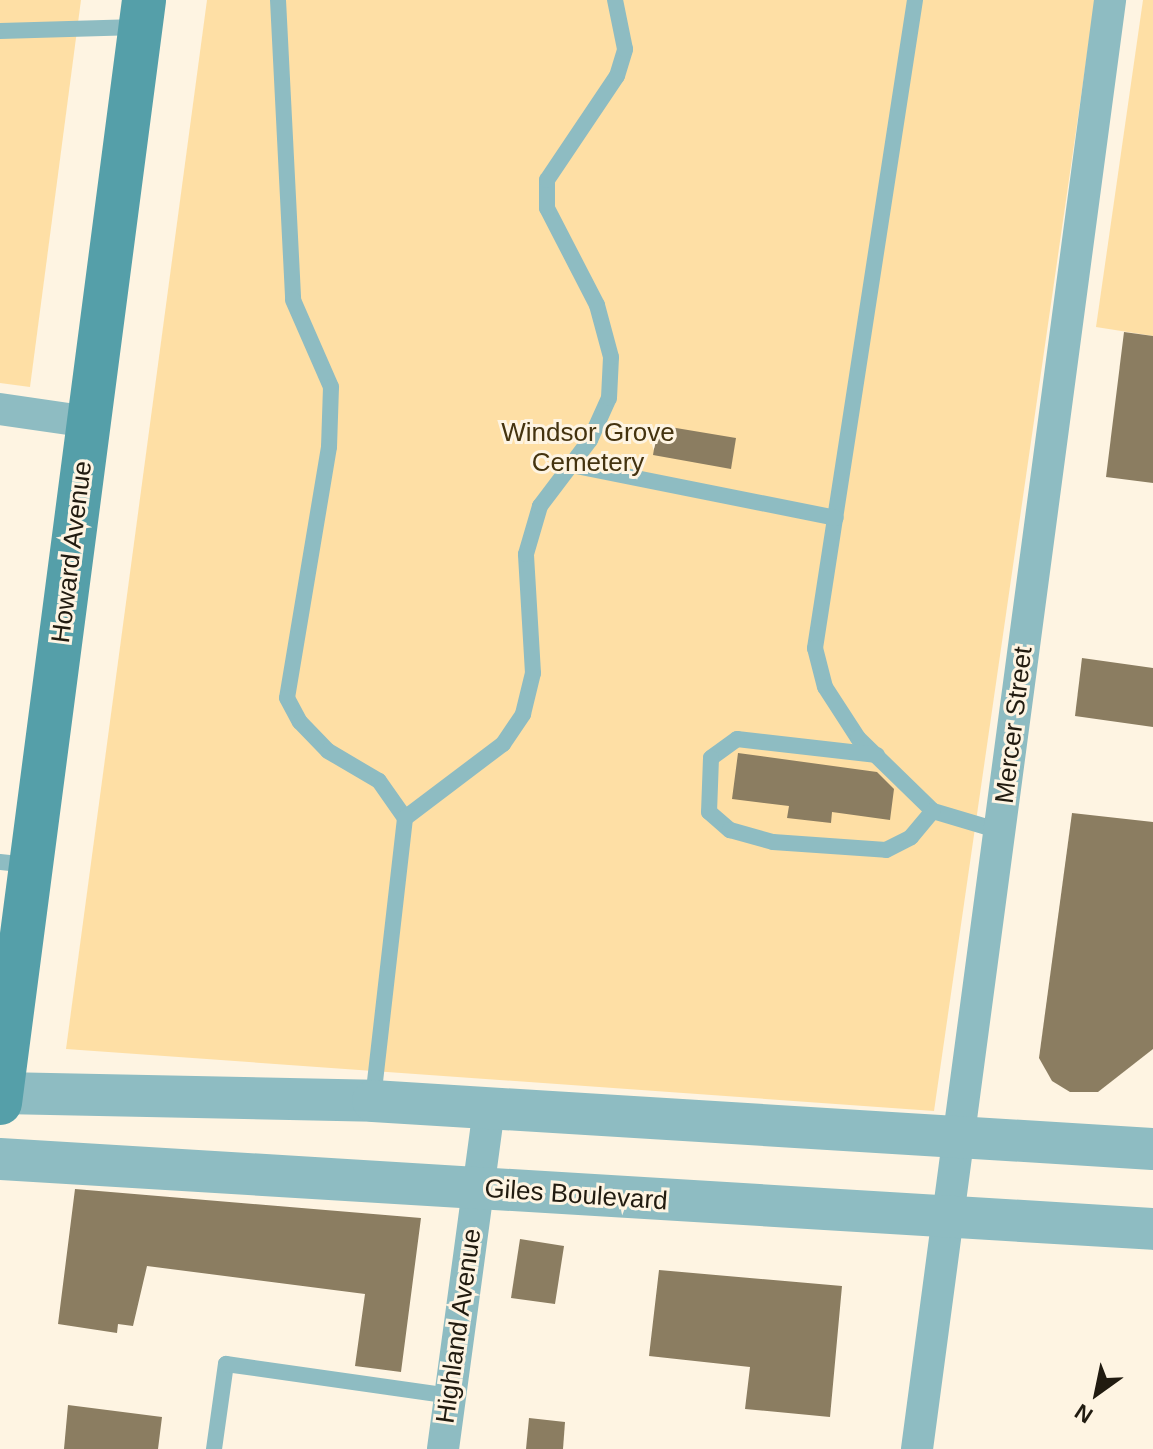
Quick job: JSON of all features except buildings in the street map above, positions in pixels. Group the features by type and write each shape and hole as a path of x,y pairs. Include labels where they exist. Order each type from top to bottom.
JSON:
{"main road":[{"name":"Howard Avenue","path":"1,1096 14,880 89,422 150,7"}],"street":[{"name":"Mercer Street","path":"917,1449 1110,0"},
{"path":"0,409 89,422"},
{"path":"1,1096 373,1101 1153,1149"},
{"name":"Highland Avenue","path":"443,1449 489,1108"},
{"name":"Giles Boulevard","path":"0,1159 1153,1229"}],"lane":[{"path":"278,0 293,300 331,387 329,447 287,698 300,722 328,751 379,781 405,818 373,1101"},
{"path":"405,818 503,744 523,714 533,673 526,554 540,506 566,464 590,440 609,398 611,357 597,305 547,208 547,180 617,76 625,49 615,0"},
{"path":"915,0 815,648 825,687 877,755 933,811 1000,831"},
{"path":"0,31 150,7"},
{"path":"566,464 836,518"},
{"path":"877,755 737,739 711,758 709,812 730,830 773,842 886,850 911,837 933,811"},
{"path":"214,1449 226,1364 450,1396"}],"green space":[{"path":"0,0 81,0 30,387 0,383"},
{"name":"Windsor Grove Cemetery","path":"207,0 1095,0 934,1111 66,1049"},
{"path":"1143,0 1153,0 1153,336 1096,327"}]}
